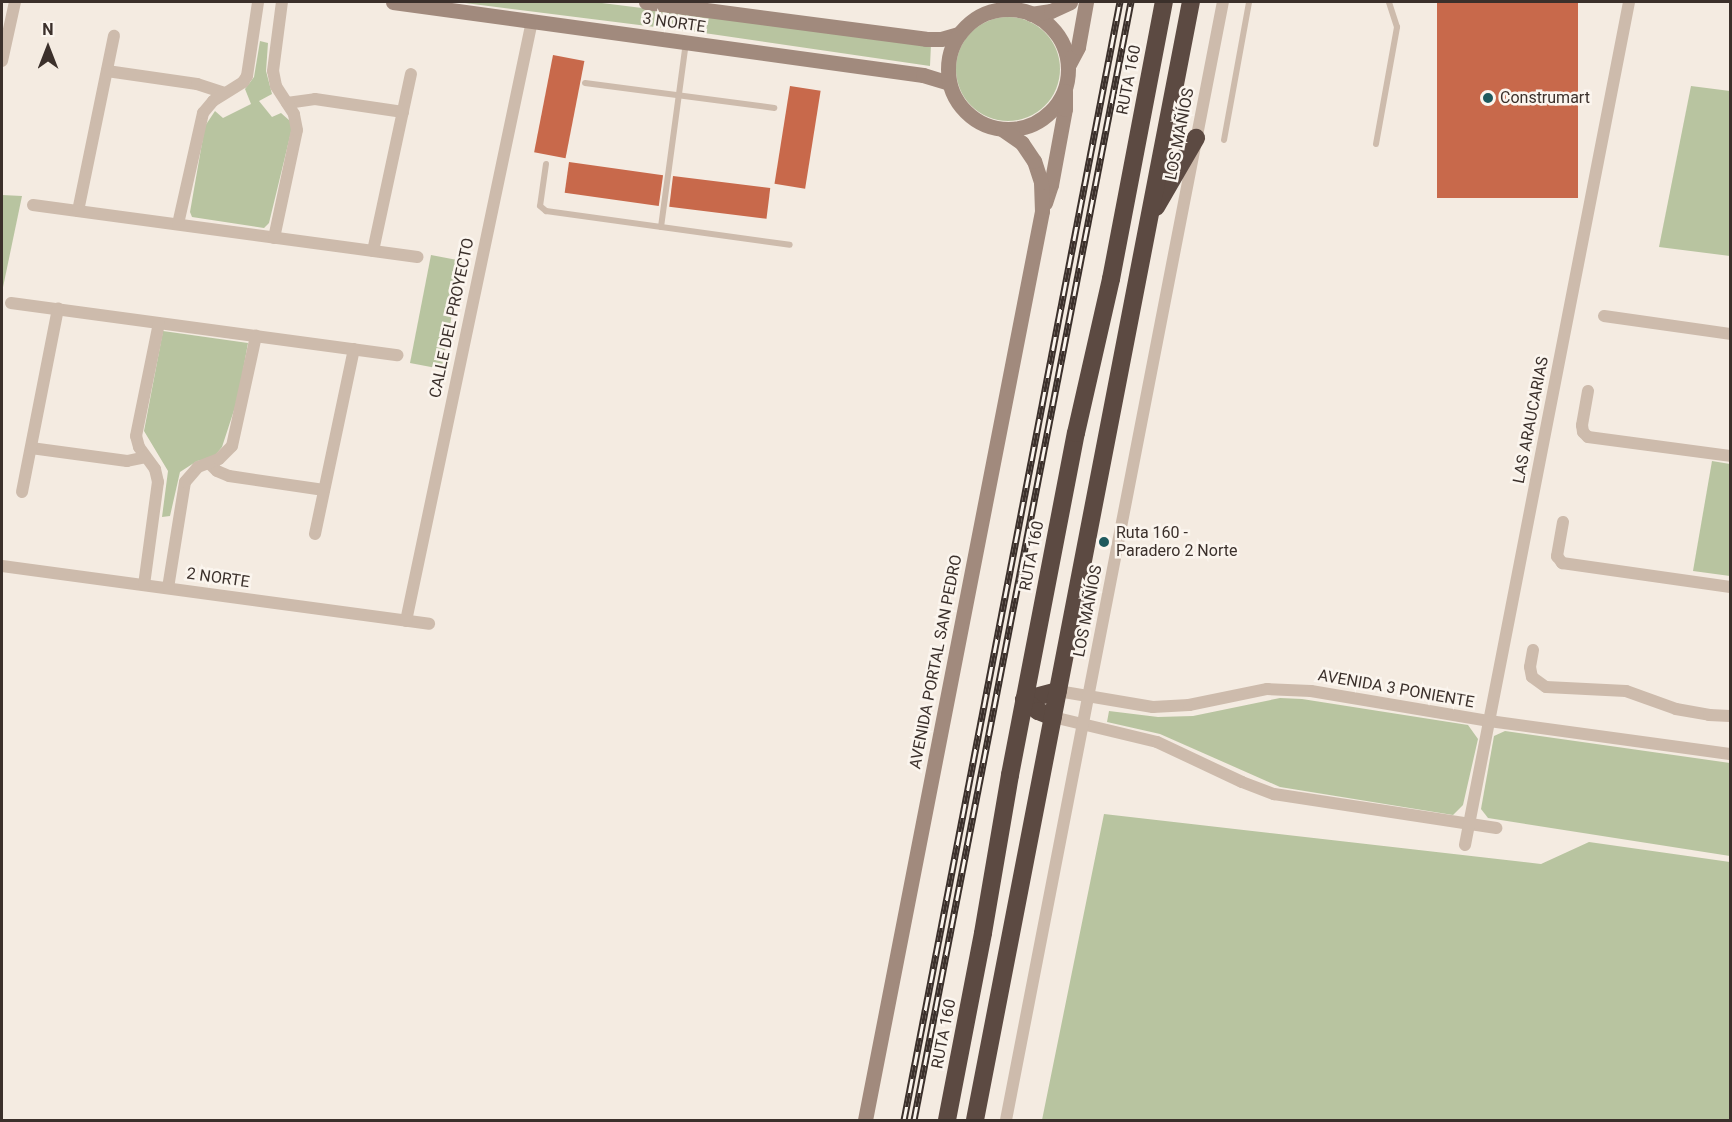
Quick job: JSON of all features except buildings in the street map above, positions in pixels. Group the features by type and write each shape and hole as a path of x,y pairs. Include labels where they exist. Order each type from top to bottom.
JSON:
{"highway":[{"name":"RUTA 160","path":"947,1120 1024,699 1164,2"},
{"path":"975,1120 1191,2"},
{"path":"1148,222 1196,138"},
{"path":"1024,699 1058,692"},
{"path":"1024,699 1038,711 1053,717"}],"street":[{"path":"2,62 15,2"},
{"path":"178,224 200,121 208,106 247,76 258,2"},
{"path":"274,237 297,130 296,119 276,86 273,71 282,2"},
{"name":"3 NORTE","path":"393,2 923,75 949,83"},
{"name":"3 NORTE","path":"646,2 926,39 941,39 959,34 968,24 991,11 1018,10 1031,14 1050,26 1057,34 1068,66 1065,88 1059,100 1041,119 1016,129 1002,129"},
{"path":"1031,14 1051,11 1070,2"},
{"path":"1068,66 1078,47 1086,2"},
{"name":"LOS MAÑÍOS","path":"1006,1120 1223,2"},
{"name":"LAS ARAUCARIAS","path":"1465,845 1629,2"},
{"name":"CALLE DEL PROYECTO","path":"406,621 532,21"},
{"path":"959,34 949,58 949,83 956,100 968,114 990,127 1002,129"},
{"path":"78,211 114,36"},
{"path":"107,71 197,84 225,93"},
{"path":"373,251 411,74"},
{"name":"AVENIDA PORTAL SAN PEDRO","path":"865,1120 1042,211 1053,174 1065,109 1065,88"},
{"path":"287,103 315,99 403,112"},
{"name":"AVENIDA PORTAL SAN PEDRO","path":"1002,129 1022,143 1034,160 1041,182 1042,211"},
{"path":"33,205 417,257"},
{"path":"11,303 398,355"},
{"path":"22,492 58,309"},
{"path":"1604,316 1731,334"},
{"path":"144,585 158,482 155,469 138,447 136,436 159,323"},
{"path":"168,588 182,489 192,472 224,456 232,446 256,336"},
{"path":"315,534 354,349"},
{"path":"1588,391 1582,425 1583,432 1588,436 1731,456"},
{"path":"31,448 127,461 146,457"},
{"path":"209,463 217,471 228,476 324,490"},
{"path":"1563,522 1557,556 1562,563 1731,586"},
{"name":"2 NORTE","path":"2,566 429,624"},
{"path":"1533,650 1530,667 1532,677 1546,687 1626,692 1676,709 1731,716"},
{"name":"AVENIDA 3 PONIENTE","path":"1058,692 1134,706 1173,706 1251,691 1289,689 1489,721 1731,754"},
{"path":"1053,717 1157,742 1242,782 1274,794 1496,828"}],"lane":[{"path":"1224,140 1250,2"},
{"path":"1376,144 1397,27 1389,2"},
{"path":"661,227 687,43"},
{"path":"585,83 774,108"},
{"path":"546,164 540,203 543,210 790,245"}],"green space":[{"path":"457,2 594,2 931,44 930,66 711,34"},
{"path":"1008,17 1028,21 1045,32 1056,49 1060,69 1056,89 1045,106 1028,117 1008,121 988,117 971,106 960,89 956,69 960,49 971,32 988,21"},
{"path":"260,41 268,43 266,71 272,94 259,101 272,117 281,113 290,121 292,128 269,223 264,228 192,217 190,212 205,126 215,111 223,118 251,104 245,89 254,77"},
{"path":"1691,86 1730,91 1730,256 1659,247"},
{"path":"2,195 22,196 2,292"},
{"path":"431,255 462,261 441,369 410,363"},
{"path":"163,331 248,343 238,398 222,447 213,458 197,461 180,472 170,516 162,517 168,471 144,431"},
{"path":"1712,461 1730,464 1730,576 1693,571"},
{"path":"1280,698 1302,699 1468,725 1478,739 1463,805 1453,815 1280,787 1160,734 1107,722 1109,711 1158,717 1193,716"},
{"path":"1505,731 1730,763 1730,856 1488,818 1481,809 1494,736"},
{"path":"1104,814 1541,864 1589,842 1730,862 1730,1120 1042,1120"}],"railway":[{"path":"904,1120 1120,2"},
{"path":"914,1120 1131,2"}],"place":[{"name":"Construmart","path":"1488,98"},
{"name":"Ruta 160 - Paradero 2 Norte","path":"1104,542"}]}
